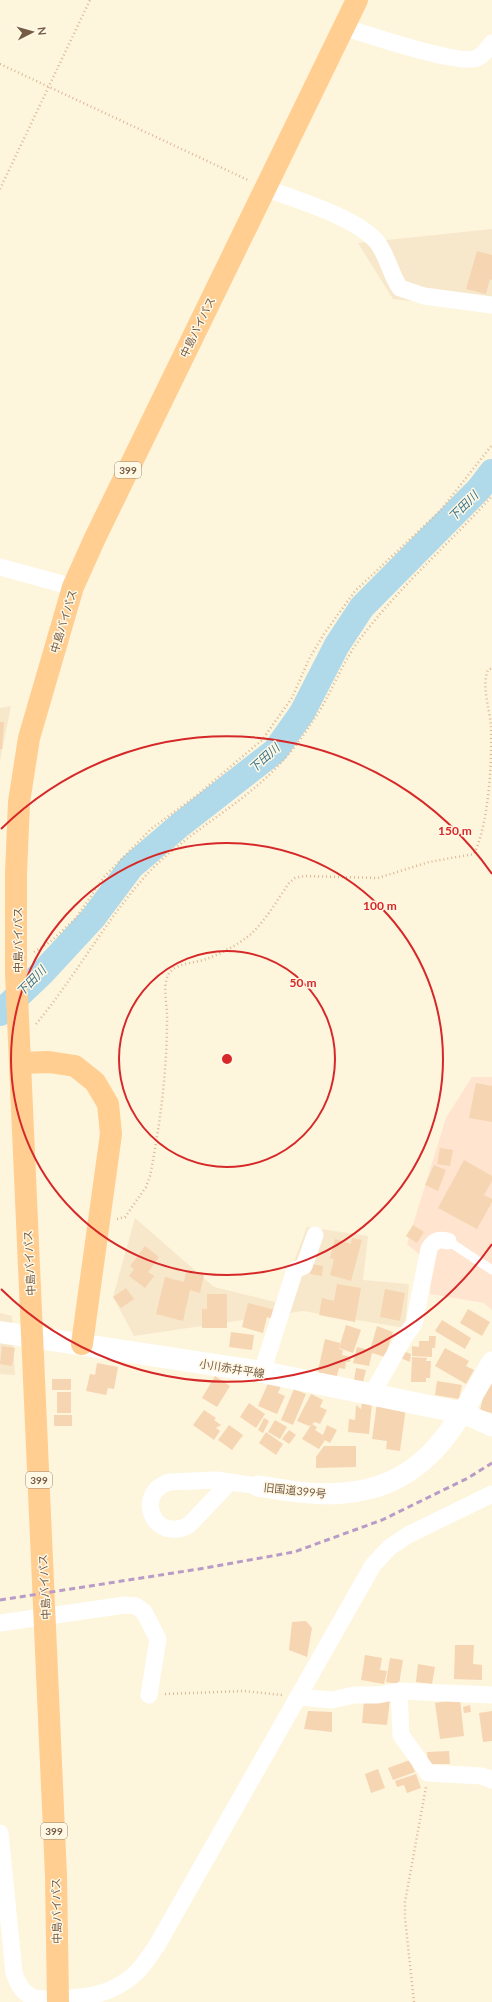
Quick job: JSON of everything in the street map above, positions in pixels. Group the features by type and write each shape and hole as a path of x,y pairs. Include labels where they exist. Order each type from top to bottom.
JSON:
{"highway":[{"name":"中島バイパス","path":"58,2000 56,1876 16,968 19,802 29,738 73,587 95,538 357,0"},
{"path":"20,1053 49,1062 75,1066 95,1082 108,1104 112,1134 82,1344"}],"main road":[{"name":"小川赤井平線","path":"0,1332 262,1372 463,1413"}],"street":[{"path":"343,28 437,56 469,60 477,58 486,51 492,43"},
{"path":"265,188 334,215 360,228 380,247 400,288 424,296 492,305"},
{"path":"0,567 73,587"},
{"path":"262,1372 295,1270 304,1266 315,1235"},
{"path":"372,1394 405,1336 414,1324 429,1249 432,1243 438,1240 448,1241"},
{"name":"旧国道399号","path":"230,1482 316,1494 343,1493 370,1489 394,1480 423,1462 445,1439 463,1413 492,1362"},
{"path":"463,1413 492,1426"},
{"path":"0,1833 14,1973 20,1988 28,1996 38,1999 58,2000 100,1994 119,1986 137,1971 156,1947 373,1565 390,1547 408,1535 492,1494"},
{"path":"0,1623 126,1605 136,1606 144,1612 158,1639 149,1695"},
{"path":"298,1697 332,1700 354,1695 378,1695 399,1692 492,1695"},
{"path":"399,1692 401,1735 428,1773 482,1776 492,1780"}],"lane":[{"path":"448,1241 492,1269"}],"path":[{"path":"0,188 90,0"},
{"path":"0,64 265,188"},
{"path":"16,968 50,942 76,918 104,877 151,829 196,796 262,740 292,698 309,659 324,634 356,591 440,511 492,445"},
{"path":"20,1053 123,904 151,871 187,838 258,785 279,765 314,721 347,657 360,639 390,602 492,496"},
{"path":"99,1222 125,1217 146,1187 150,1176 164,1085 168,1019 166,984 168,975 172,970 207,959 225,951 251,933 289,883 295,878 304,876 378,878 429,862 474,854 480,842 490,775 491,727 484,681 488,670 492,668"},
{"path":"149,1695 244,1691 298,1697"},
{"path":"414,2002 405,1918 405,1902 428,1773"}],"shaded area":[{"path":"492,229 492,309 393,299 358,243"},
{"path":"11,706 0,761 0,708"},
{"path":"472,1077 492,1077 492,1310 484,1303 430,1294 431,1264 407,1244 446,1118"},
{"path":"135,1218 214,1287 275,1302 295,1259 307,1227 368,1236 363,1280 409,1284 405,1328 303,1311 134,1336 113,1297"},
{"path":"0,1313 12,1316 15,1375 0,1374"}],"building":[{"path":"477,251 492,255 492,280 490,279 486,294 466,289"},
{"path":"0,722 4,722 2,749 0,749"},
{"path":"476,1083 492,1086 492,1122 469,1118"},
{"path":"440,1148 453,1150 450,1166 437,1164"},
{"path":"464,1160 492,1176 492,1181 484,1195 492,1199 492,1202 477,1229 438,1208"},
{"path":"434,1165 446,1170 438,1191 425,1185"},
{"path":"413,1225 424,1232 417,1243 406,1236"},
{"path":"352,1238 362,1240 351,1281 330,1275 334,1259 330,1258 335,1239 351,1244"},
{"path":"145,1246 159,1257 148,1272 154,1276 145,1288 129,1276 134,1269 130,1266"},
{"path":"311,1264 323,1266 322,1276 310,1274"},
{"path":"186,1271 204,1275 200,1293 190,1290 183,1321 156,1314 165,1277 184,1282"},
{"path":"337,1284 361,1288 355,1322 319,1315 322,1298 334,1301"},
{"path":"126,1288 134,1299 121,1308 113,1297"},
{"path":"385,1289 405,1293 400,1321 380,1317"},
{"path":"207,1294 227,1294 227,1328 202,1328 202,1309 207,1309"},
{"path":"248,1303 275,1310 272,1319 267,1317 263,1333 242,1327"},
{"path":"468,1309 490,1322 482,1336 460,1323"},
{"path":"442,1320 471,1338 465,1349 435,1331"},
{"path":"346,1325 361,1330 353,1353 339,1348"},
{"path":"377,1326 393,1332 385,1357 372,1353 369,1366 353,1363 357,1347 370,1350"},
{"path":"231,1332 254,1335 252,1350 229,1347"},
{"path":"429,1336 436,1336 435,1348 432,1348 432,1357 412,1356 412,1346 419,1347 419,1341 429,1341"},
{"path":"325,1339 340,1343 339,1349 343,1350 342,1355 351,1357 350,1362 346,1362 345,1369 339,1368 336,1379 317,1375"},
{"path":"2,1346 15,1348 12,1366 0,1364"},
{"path":"445,1348 469,1361 466,1366 474,1370 466,1384 435,1366"},
{"path":"407,1349 406,1352 411,1354 410,1362 398,1357"},
{"path":"412,1357 427,1358 426,1361 431,1361 430,1378 426,1378 426,1382 411,1382"},
{"path":"97,1363 118,1367 114,1389 108,1388 106,1395 86,1391 90,1374 95,1375"},
{"path":"356,1368 366,1370 363,1382 354,1380"},
{"path":"215,1376 230,1386 217,1407 202,1398"},
{"path":"52,1379 71,1379 71,1390 52,1390"},
{"path":"269,1381 281,1386 278,1393 285,1396 277,1414 258,1406"},
{"path":"437,1381 462,1385 459,1399 435,1395"},
{"path":"487,1382 492,1384 492,1413 480,1410"},
{"path":"294,1389 306,1394 293,1425 281,1420"},
{"path":"57,1392 71,1392 71,1413 57,1413"},
{"path":"311,1394 323,1400 320,1407 327,1410 320,1424 315,1422 312,1424 317,1427 315,1430 323,1435 327,1425 337,1430 330,1443 325,1440 319,1449 302,1439 311,1425 309,1426 297,1421"},
{"path":"362,1402 372,1403 369,1434 348,1432 349,1419 355,1420 356,1405 361,1409"},
{"path":"249,1403 265,1414 256,1428 240,1417"},
{"path":"377,1403 406,1407 400,1451 386,1449 387,1441 372,1439"},
{"path":"204,1410 216,1418 214,1420 221,1425 216,1428 220,1431 214,1440 193,1425"},
{"path":"54,1415 72,1415 72,1426 54,1426"},
{"path":"264,1418 269,1421 263,1433 258,1430"},
{"path":"275,1420 287,1427 280,1439 268,1432"},
{"path":"229,1425 243,1435 232,1450 218,1440"},
{"path":"289,1430 296,1435 289,1444 282,1439"},
{"path":"266,1432 283,1444 276,1455 259,1443"},
{"path":"324,1446 356,1446 356,1467 316,1468 316,1457"},
{"path":"306,1621 312,1628 307,1657 289,1650 292,1622"},
{"path":"455,1645 474,1645 473,1664 482,1665 482,1680 454,1679"},
{"path":"365,1655 382,1658 380,1670 387,1671 384,1684 361,1680"},
{"path":"390,1658 403,1660 399,1684 386,1682"},
{"path":"418,1664 435,1667 432,1684 416,1682"},
{"path":"390,1699 387,1725 362,1723 364,1701"},
{"path":"460,1699 464,1736 440,1739 435,1703"},
{"path":"470,1705 471,1712 464,1713 463,1707"},
{"path":"308,1711 332,1712 332,1732 304,1729"},
{"path":"492,1711 492,1741 483,1742 479,1713"},
{"path":"449,1751 450,1764 428,1764 427,1752"},
{"path":"410,1760 415,1772 393,1780 388,1768"},
{"path":"378,1769 385,1788 371,1793 365,1774"},
{"path":"416,1774 421,1788 407,1793 404,1785 397,1787 395,1781"}],"waterway":[{"name":"下田川","path":"0,1013 43,972 93,918 131,867 180,825 275,751 302,713 337,645 362,607 479,489 492,472"}],"railway":[{"path":"0,1600 199,1569 294,1552 382,1520 468,1478 492,1463"}]}
